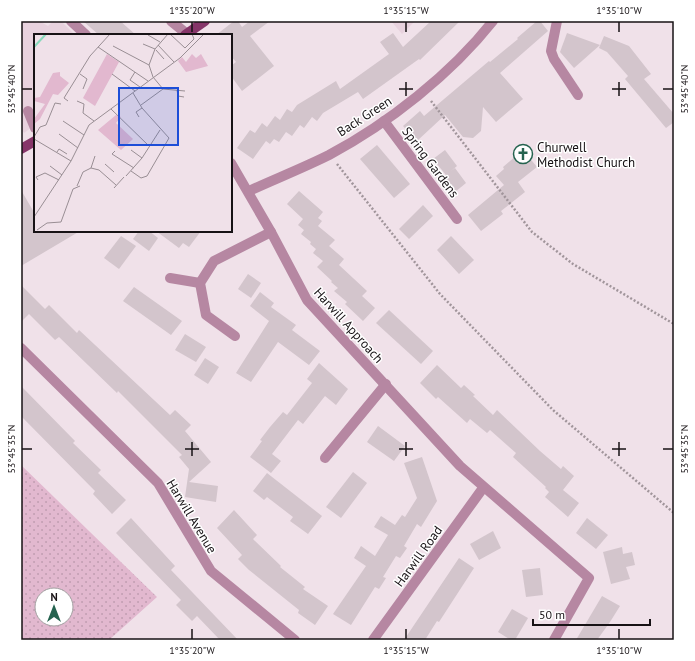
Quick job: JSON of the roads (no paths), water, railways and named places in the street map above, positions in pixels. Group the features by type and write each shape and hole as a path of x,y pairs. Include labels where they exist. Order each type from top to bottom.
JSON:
{"main road":[{"path":"187,34 205,21"},
{"path":"21,149 34,142"}],"street":[{"path":"71,21 85,34"},
{"path":"171,21 185,34"},
{"name":"Back Green","path":"249,191 330,154 384,121 424,91 478,41 493,21"},
{"path":"557,21 551,51 554,59 578,95"},
{"path":"28,111 34,126"},
{"name":"Spring Gardens","path":"384,121 457,219"},
{"name":"Harwill Approach","path":"232,164 249,191 307,300 460,466 483,488 589,578 554,640"},
{"path":"235,336 206,315 200,283 214,261 271,232"},
{"path":"170,278 200,283"},
{"name":"Harwill Avenue","path":"21,348 158,483 211,571 295,640"},
{"path":"325,458 386,384"},
{"name":"Harwill Road","path":"373,640 483,488"}],"place":[{"name":"Churwell Methodist Church","path":"523,154"}]}
